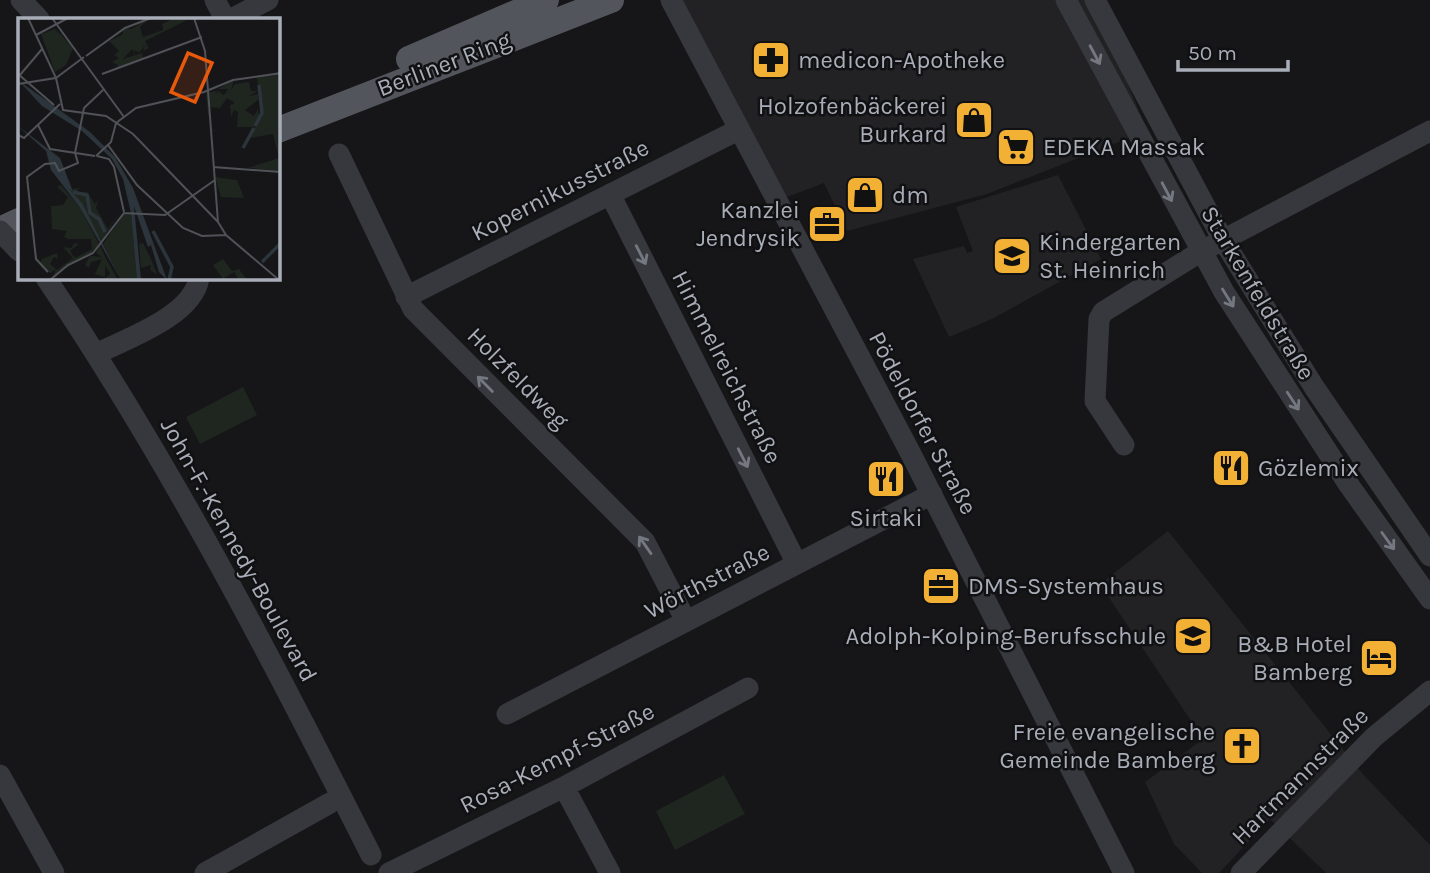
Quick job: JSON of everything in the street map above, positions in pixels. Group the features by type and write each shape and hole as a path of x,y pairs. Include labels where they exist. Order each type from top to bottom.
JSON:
{"main road":[{"name":"Berliner Ring","path":"280,112 545,0"},
{"name":"Berliner Ring","path":"280,129 611,0"},
{"path":"0,230 18,221"},
{"path":"0,245 18,237"}],"street":[{"path":"21,0 38,18"},
{"path":"215,0 224,18"},
{"path":"233,18 268,0"},
{"name":"Pödeldorfer Straße","path":"671,0 932,494 1124,873"},
{"name":"Starkenfeldstraße","path":"1066,0 1200,252 1349,485 1430,599"},
{"name":"Starkenfeldstraße","path":"1095,0 1223,240 1286,344 1430,556"},
{"name":"Kopernikusstraße","path":"406,297 738,130"},
{"path":"1124,444 1095,401 1099,319 1103,312 1200,252 1430,131"},
{"name":"Holzfeldweg","path":"339,154 406,297 424,323 645,542 686,621"},
{"name":"Himmelreichstraße","path":"610,194 797,564"},
{"path":"0,230 18,250"},
{"name":"John-F.-Kennedy-Boulevard","path":"47,280 96,354 200,526 371,855"},
{"path":"96,354 165,320 185,303 198,280"},
{"name":"Wörthstraße","path":"507,714 932,494"},
{"name":"Rosa-Kempf-Straße","path":"389,873 564,786 748,688"},
{"name":"Hartmannstraße","path":"1241,873 1374,737 1430,691"},
{"path":"0,775 54,873"},
{"path":"564,786 610,873"},
{"path":"205,873 330,803"}],"shaded area":[{"path":"676,0 1094,0 1147,131 987,194 847,231 824,183 779,200"},
{"name":"Kindergarten St. Heinrich","path":"1058,175 1101,259 992,319 949,337 913,259 964,246 967,253 973,251 956,207"},
{"path":"243,387 257,415 200,444 186,417"},
{"path":"1168,531 1362,773 1430,845 1430,873 1326,873 1270,819 1219,873 1202,873 1174,844 1145,782 1203,739 1100,584"},
{"path":"724,775 745,814 675,850 656,811"}],"place":[{"name":"medicon-Apotheke","path":"771,60"},
{"name":"Holzofenbäckerei Burkard","path":"974,120"},
{"name":"EDEKA Massak","path":"1016,147"},
{"name":"dm","path":"865,195"},
{"name":"Kanzlei Jendrysik","path":"827,224"},
{"name":"Kindergarten St. Heinrich","path":"1012,256"},
{"name":"Gözlemix","path":"1231,468"},
{"name":"Sirtaki","path":"886,479"},
{"name":"DMS-Systemhaus","path":"941,586"},
{"name":"Adolph-Kolping-Berufsschule","path":"1193,636"},
{"name":"B&B Hotel Bamberg","path":"1379,658"},
{"name":"Freie evangelische Gemeinde Bamberg","path":"1242,746"}]}
